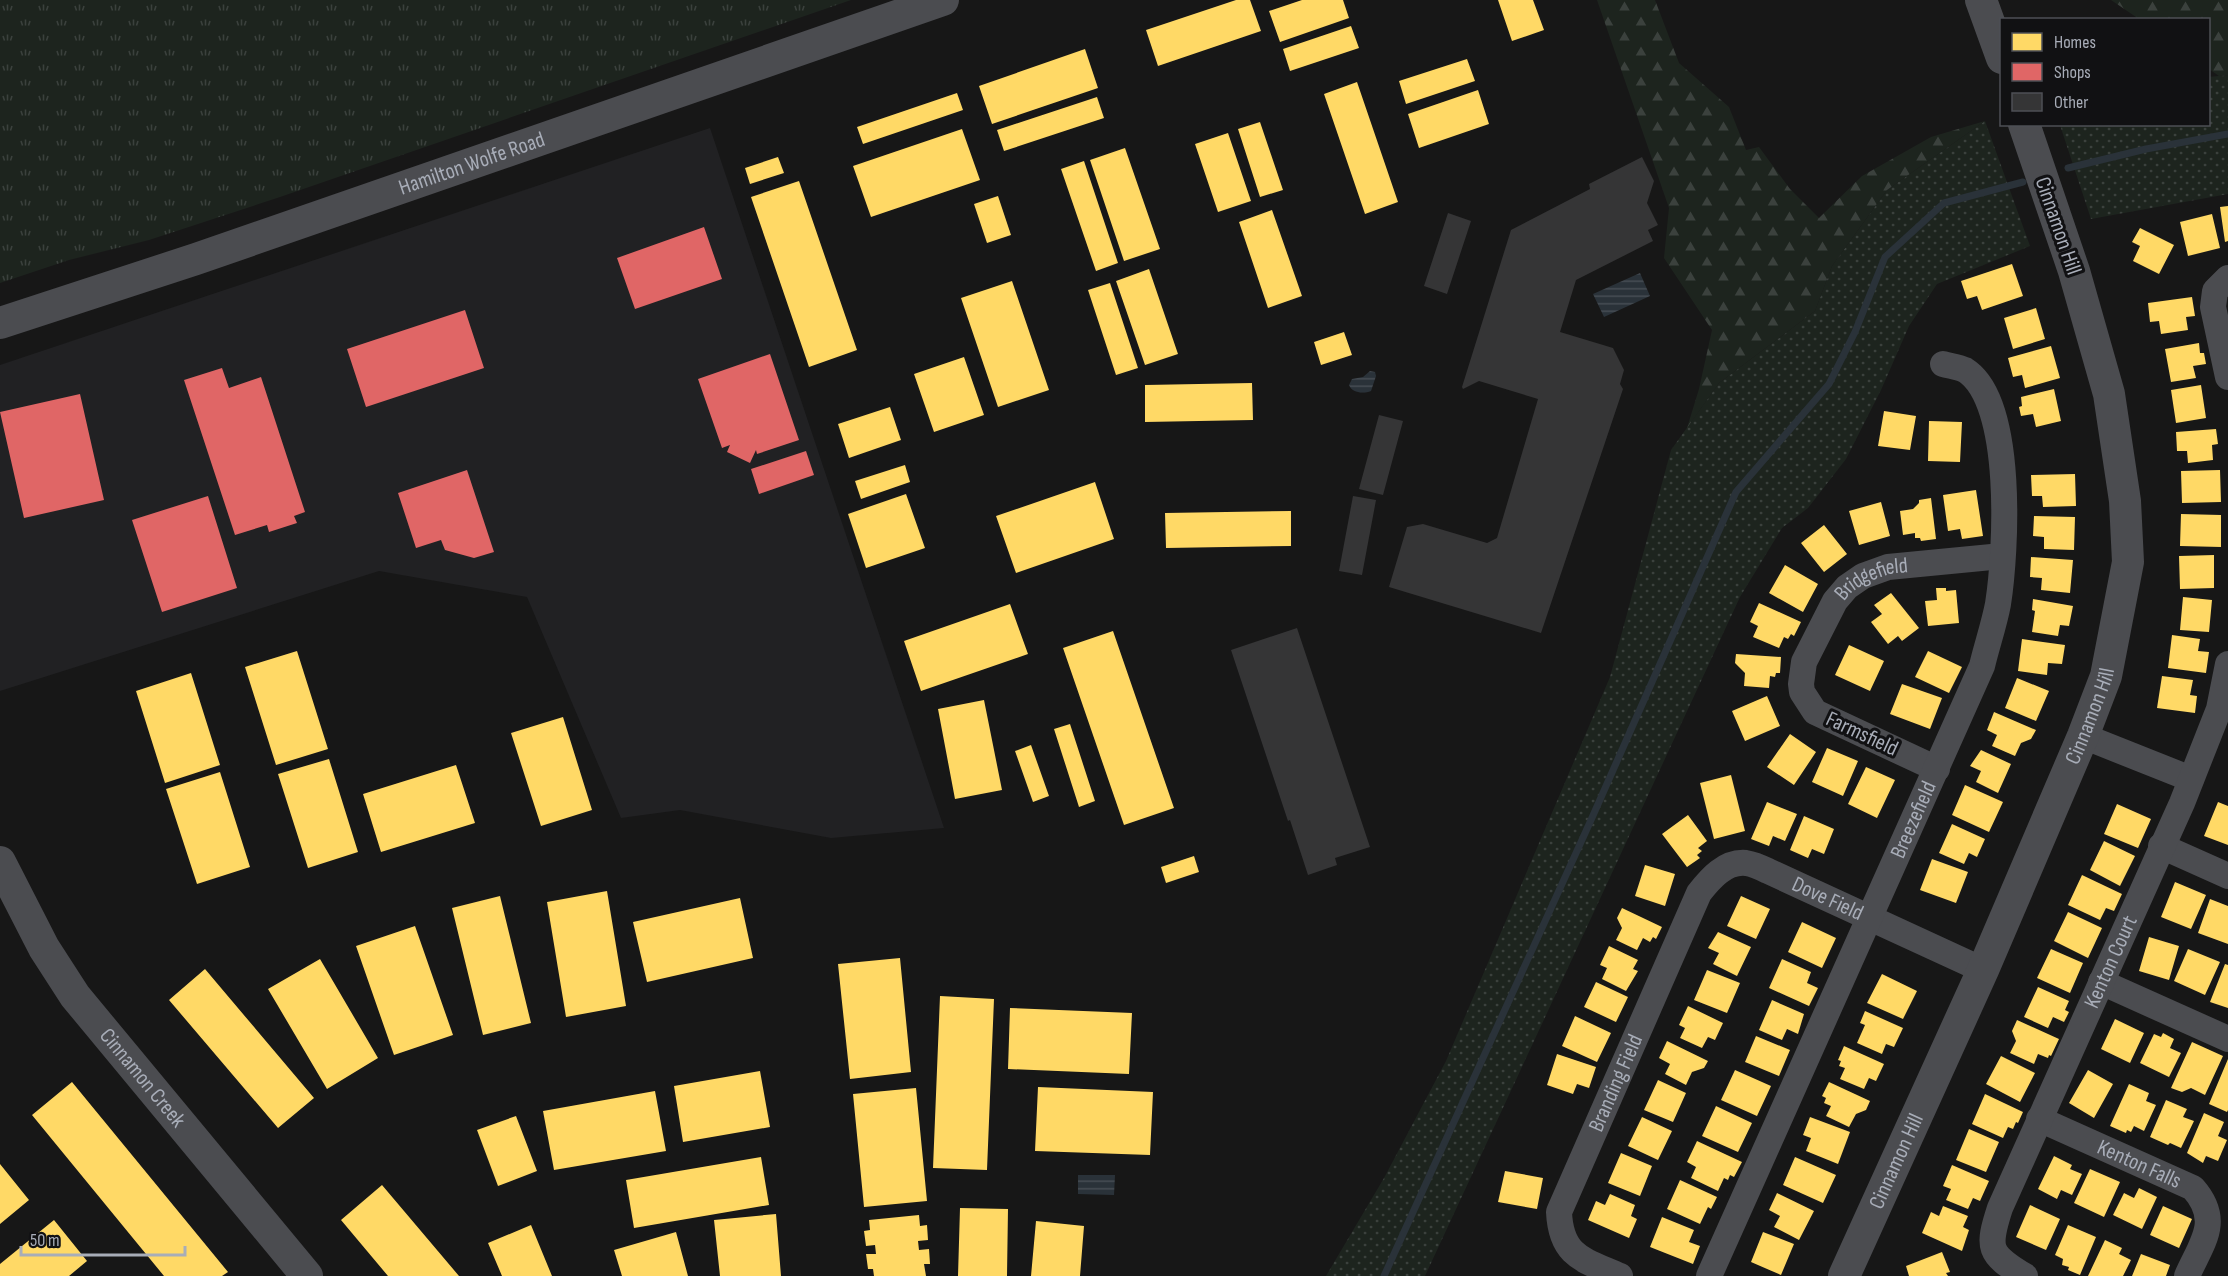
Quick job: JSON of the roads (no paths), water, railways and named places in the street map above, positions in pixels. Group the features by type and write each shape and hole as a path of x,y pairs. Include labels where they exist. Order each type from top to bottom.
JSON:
{"street":[{"name":"Hamilton Wolfe Road","path":"1,322 196,259 943,0"},
{"path":"1981,0 2000,55"},
{"name":"Cinnamon Hill","path":"1845,1276 1983,969 2083,736 2106,676 2128,562 2125,501 2109,394 2074,271 2025,126"},
{"path":"2224,281 2215,291 2213,307 2228,377"},
{"name":"Breezefield","path":"1709,1276 1982,666 1998,604 2005,508 1996,422 1989,400 1971,376 1964,370 1943,364"},
{"name":"Bridgefield","path":"1801,684 1804,662 1835,601 1847,587 1863,576 1888,567 2002,556"},
{"name":"Kenton Court","path":"2025,1276 1996,1256 1992,1244 1992,1232 2000,1208 2039,1119 2223,711 2228,664"},
{"name":"Farmsfield","path":"1801,684 1808,704 1815,712 1937,769"},
{"path":"2083,736 2191,779"},
{"path":"2161,846 2228,876"},
{"name":"Cinnamon Creek","path":"0,862 44,948 75,996 307,1276"},
{"name":"Dove Field","path":"1720,871 1730,865 1746,863 1983,969"},
{"name":"Branding Field","path":"1620,1276 1581,1259 1567,1245 1560,1231 1559,1212 1699,893 1720,871"},
{"path":"2101,982 2228,1039"},
{"name":"Kenton Falls","path":"2039,1119 2193,1188 2202,1198 2208,1215 2209,1227 2189,1271"}],"waterway":[{"path":"2068,168 2146,149 2228,134"},
{"path":"1384,1276 1591,820 1736,492 1829,384 1855,332 1885,257 1944,203 2023,182"}]}
